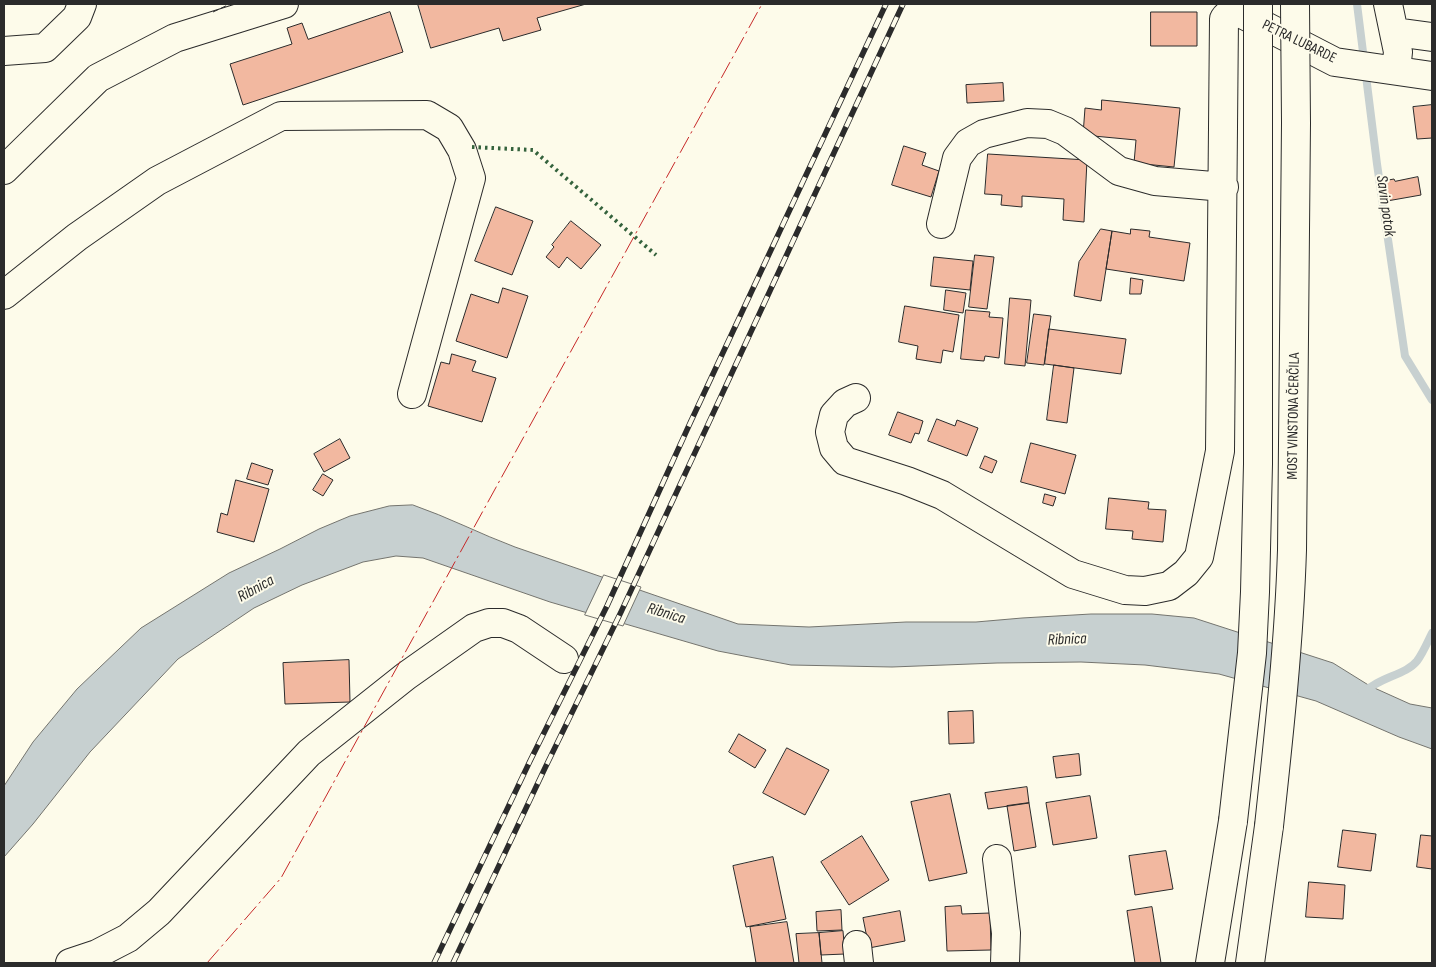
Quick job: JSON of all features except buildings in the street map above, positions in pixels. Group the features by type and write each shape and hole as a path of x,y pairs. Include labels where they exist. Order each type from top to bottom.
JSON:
{"main road":[{"path":"4,51 45,48 77,17 82,4"},
{"path":"4,170 98,78 175,38 284,4"},
{"path":"1210,963 1233,821 1252,653 1258,464 1258,4"},
{"name":"MOST VINSTONA ČERČILA","path":"1250,963 1269,826 1283,701 1292,558 1295,4"},
{"path":"1386,68 1398,52 1388,4"},
{"name":"PETRA LUBARDE","path":"1224,188 1223,26 1227,15 1234,12 1242,14 1335,62 1432,76"},
{"path":"1395,32 1432,37"},
{"path":"4,295 77,236 158,181 281,116 427,115 449,128 462,150 471,178 412,394"},
{"path":"856,398 845,403 834,415 830,432 834,448 845,461 907,481 942,496 1073,574 1125,590 1145,591 1169,586 1186,574 1199,557 1220,451 1224,188 1155,181 1119,172 1065,131 1048,124 1027,123 984,134 968,143 957,158 940,224"},
{"path":"70,963 97,954 128,938 159,912 309,753 406,676 474,628 489,623 503,623 519,629 564,659"},
{"path":"997,859 1006,933 1005,963"}],"water":[{"name":"Ribnica","path":"413,505 515,547 738,624 809,627 906,622 976,622 1091,614 1152,614 1194,618 1333,663 1370,686 1410,704 1432,708 1432,749 1399,737 1316,701 1219,674 1145,665 1081,662 892,667 791,665 718,651 550,602 423,558 396,556 363,562 302,585 254,608 178,659 90,752 33,824 4,857 4,786 33,742 77,689 141,628 229,573 319,529 350,516 389,506"}],"pier":[{"path":"604,575 641,587 623,626 585,615"}],"waterway":[{"name":"Savin potok","path":"1357,4 1377,164 1405,356 1432,400"},
{"name":"Savin potok","path":"1363,693 1377,683 1412,666 1417,661 1432,633"}],"railway":[{"path":"434,963 530,761 607,606 691,421 886,4"},
{"path":"453,963 621,612 903,4"}],"hedge":[{"path":"472,147 533,150 656,255"}],"fence":[{"path":"213,12 230,4"}],"power":[{"path":"207,963 281,878 762,4"}]}
